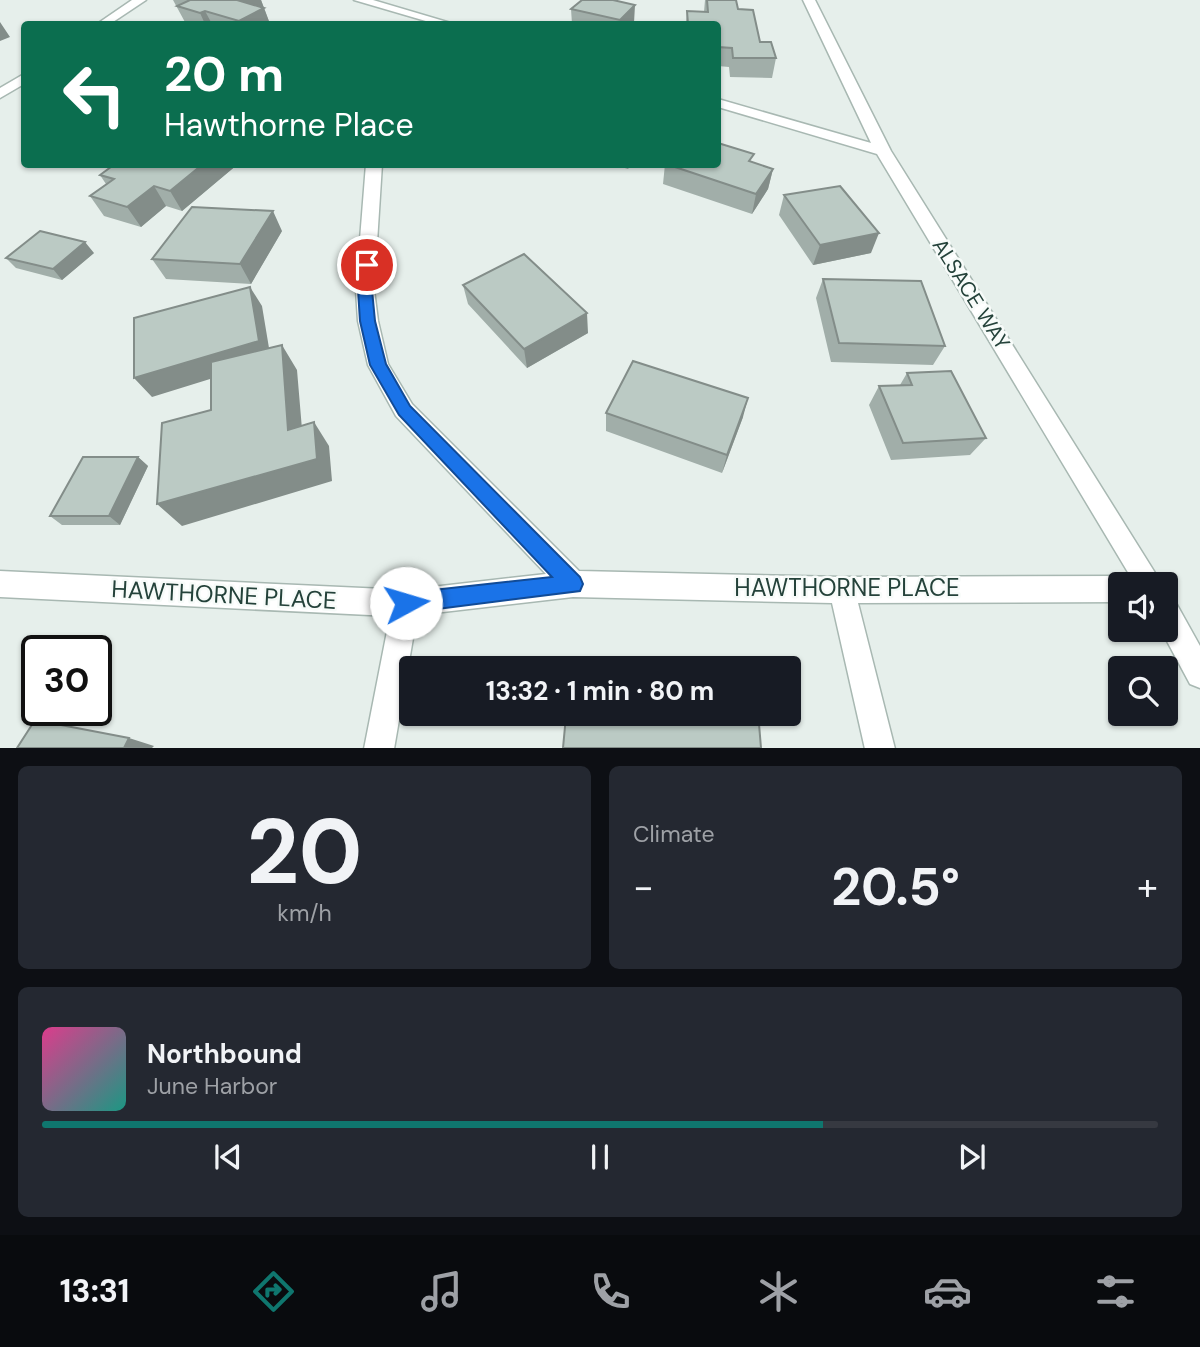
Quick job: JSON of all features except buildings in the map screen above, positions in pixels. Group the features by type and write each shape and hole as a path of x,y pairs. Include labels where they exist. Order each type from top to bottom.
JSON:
{"street":[{"path":"108,21 140,0"},
{"path":"360,0 437,21"},
{"name":"ALSACE WAY","path":"809,0 883,151 1142,572"},
{"path":"0,94 21,80"},
{"path":"721,104 883,151"},
{"path":"374,168 365,290 368,321 378,365 404,411 573,584"},
{"name":"HAWTHORNE PLACE","path":"0,584 406,603 573,584 842,590 1108,589"},
{"path":"842,590 880,748"},
{"path":"379,748 406,603"},
{"path":"1178,635 1200,674"}],"route":[{"path":"367,265 365,290 368,321 378,365 404,411 573,584 406,603"}]}
